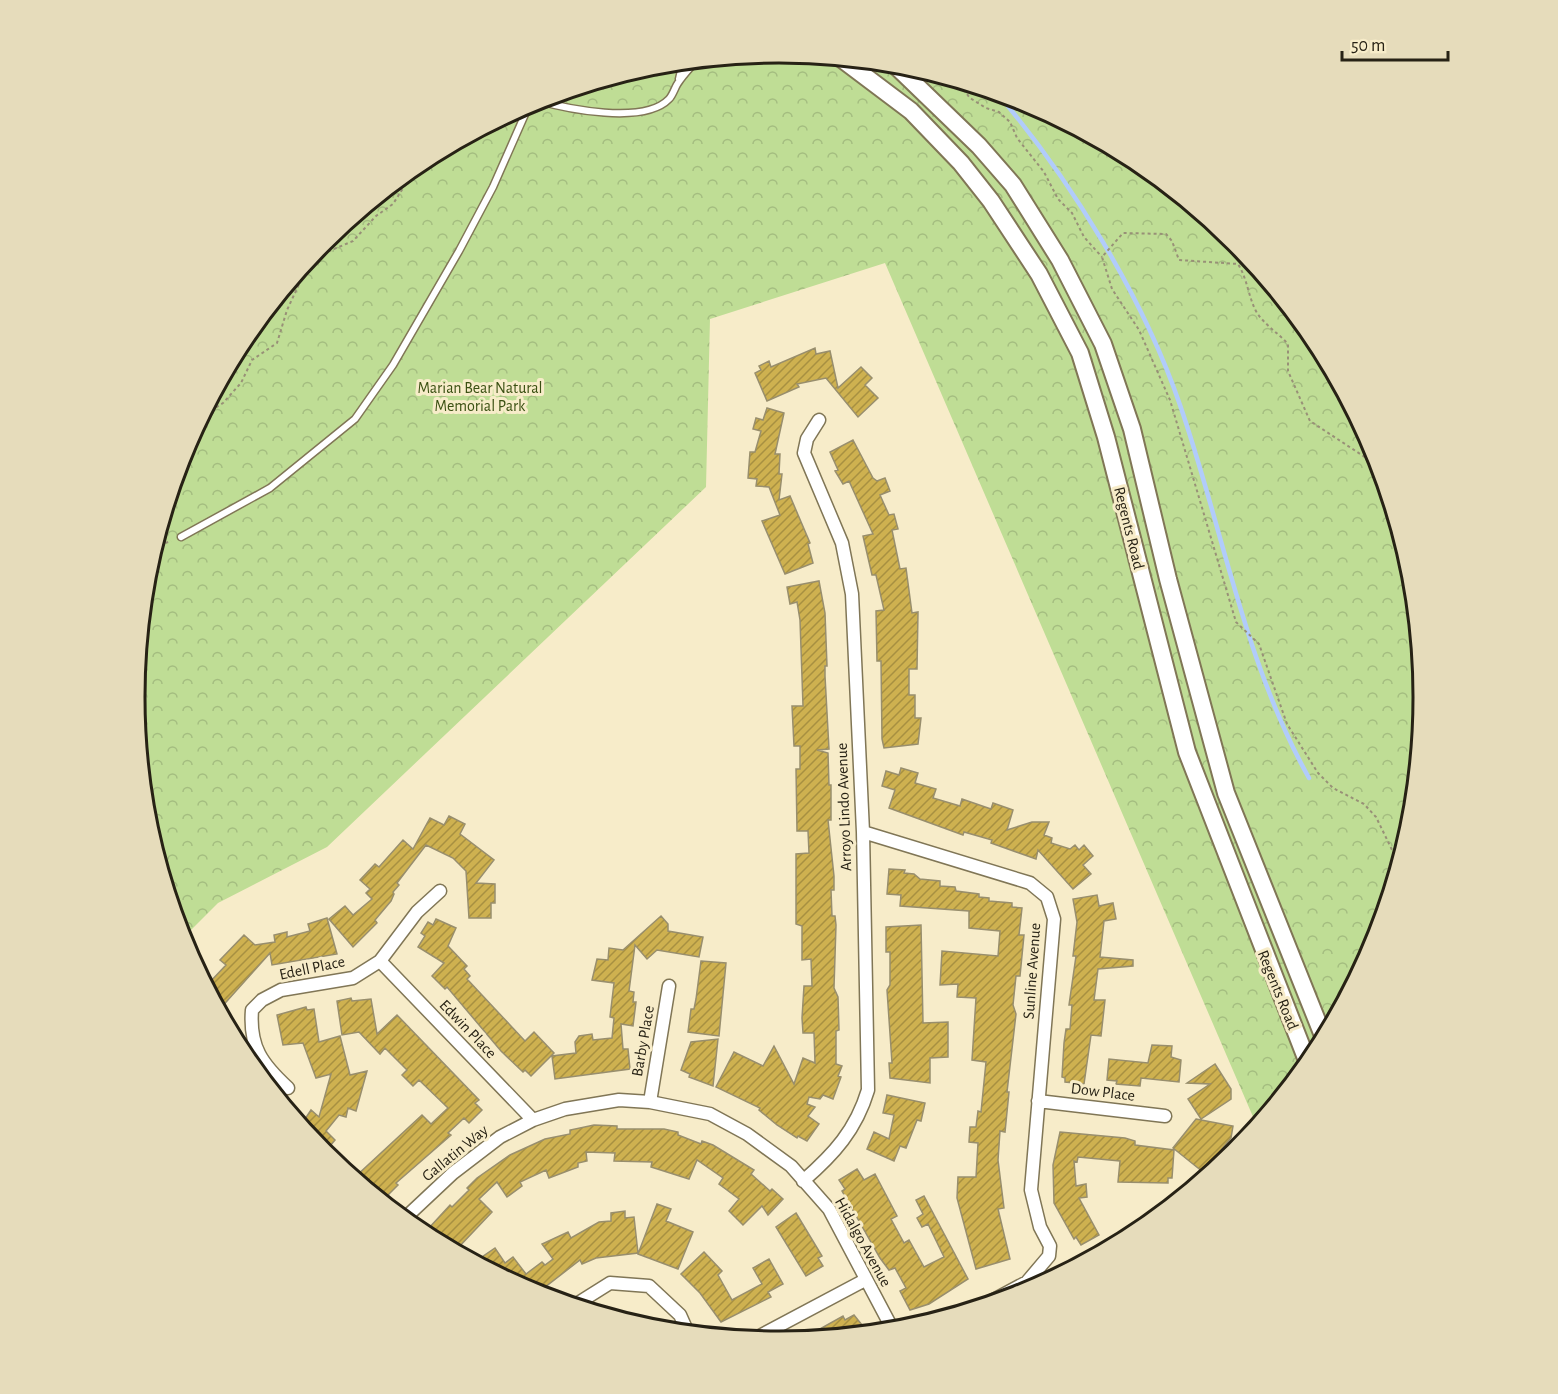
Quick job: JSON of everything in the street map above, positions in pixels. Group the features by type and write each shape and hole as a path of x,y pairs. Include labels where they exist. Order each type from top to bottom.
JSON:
{"main road":[{"name":"Regents Road","path":"853,67 911,111 961,163 991,201 1039,274 1080,353 1106,437 1186,752 1304,1052"},
{"name":"Regents Road","path":"906,76 979,146 1013,185 1060,260 1103,344 1132,429 1171,590 1226,793 1320,1027"}],"street":[{"name":"Arroyo Lindo Avenue","path":"803,1181 833,1155 849,1135 861,1113 868,1090 862,832 852,594 842,543 804,453 807,439 819,420"},
{"name":"Sunline Avenue","path":"862,832 1030,883 1047,897 1054,919 1031,1190 1040,1227 1050,1246 1049,1256 1029,1280"},
{"name":"Edell Place","path":"288,1088 266,1068 257,1050 250,1032 252,1010 262,1000 281,990 352,978 380,961 417,912 440,891"},
{"name":"Edwin Place","path":"380,961 533,1120"},
{"name":"Barby Place","path":"650,1102 669,986"},
{"name":"Hidalgo Avenue","path":"533,1120 576,1107 619,1100 650,1102 710,1114 747,1134 791,1166 829,1209 888,1322"},
{"name":"Dow Place","path":"1038,1101 1164,1116"},
{"name":"Gallatin Way","path":"411,1213 453,1173 500,1137 533,1120"},
{"path":"769,1331 865,1280"},
{"path":"584,1300 610,1283 649,1286 680,1315 684,1324"}],"lane":[{"path":"678,82 689,69"},
{"path":"553,105 616,114 650,109 669,100 681,71"},
{"path":"181,537 270,488 355,419 393,365 459,251 493,187 524,116"}],"path":[{"path":"965,92 970,98 999,112 1010,122 1017,138 1044,172 1058,199 1072,213 1084,237 1102,257 1112,289 1139,330 1170,400 1236,622 1259,644 1287,724 1318,773 1333,788 1364,804 1376,817 1393,852"},
{"path":"329,251 353,241 376,216 393,204 405,186"},
{"path":"1102,257 1123,233 1166,234 1172,241 1179,260 1238,264 1247,280 1251,302 1258,313 1287,344 1290,355 1287,371 1310,421 1366,458"},
{"path":"214,409 224,403 241,383 252,360 277,343 287,310 301,281"},
{"path":"164,543 181,537"}],"green space":[{"name":"Marian Bear Natural Memorial Park","path":"779,63 862,68 903,75 983,97 1022,111 1096,148 1131,170 1197,220 1227,249 1256,279 1306,345 1328,380 1365,454 1391,533 1408,614 1413,697 1408,780 1391,861 1365,940 1328,1014 1282,1083 1253,1118 885,263 710,319 706,487 327,847 218,903 190,931 167,861 157,821 146,738 146,656 150,614 167,533 193,454 230,380 252,345 302,279 331,249 361,220 427,170 462,148 536,111 575,97 655,75 696,68"}],"building":[{"path":"815,348 816,354 830,351 838,388 861,367 872,378 865,385 878,398 858,417 826,378 797,384 799,387 767,401 755,373 761,370 759,366 769,361 771,367"},
{"path":"767,408 784,413 775,454 780,454 779,474 782,474 779,500 790,496 810,543 808,544 813,563 785,574 762,521 780,515 769,487 756,486 757,479 748,478 750,452 755,452 761,431 753,429 756,418 763,420"},
{"path":"853,440 873,478 877,481 885,478 890,491 880,495 889,515 894,514 898,529 892,530 900,569 906,568 912,613 918,612 917,669 909,669 909,695 915,695 915,718 921,718 918,744 884,748 882,739 881,661 877,661 876,611 884,610 876,575 872,575 863,536 873,534 849,481 843,484 835,471 838,470 830,452"},
{"path":"819,581 825,613 827,666 825,666 825,676 829,749 817,750 828,753 829,785 831,785 831,820 828,820 834,876 834,890 831,890 832,916 835,916 836,925 834,988 838,997 839,1030 836,1031 836,1064 842,1066 838,1076 841,1077 833,1099 823,1095 820,1099 809,1097 807,1104 815,1107 808,1116 819,1124 807,1141 798,1136 797,1138 777,1125 759,1110 760,1108 716,1087 734,1052 763,1066 774,1046 794,1084 803,1058 815,1063 814,1033 803,1033 802,1018 804,986 812,986 811,959 802,960 802,926 796,924 796,854 809,853 808,831 797,831 796,769 800,769 800,746 794,746 792,706 803,706 800,620 797,602 790,604 787,587"},
{"path":"901,768 918,773 915,783 936,789 933,798 960,806 962,799 991,809 993,803 1013,810 1007,830 1032,822 1049,822 1044,835 1052,838 1051,843 1070,849 1075,845 1079,850 1084,845 1093,856 1083,865 1091,874 1073,889 1038,850 1036,859 991,843 992,840 964,832 963,835 889,808 895,790 882,786 886,771 899,775"},
{"path":"449,816 465,824 460,834 494,860 476,883 495,884 495,903 491,903 491,918 469,918 466,871 453,858 426,845 397,883 399,885 393,892 391,901 375,920 377,923 353,947 329,919 345,906 353,915 372,899 366,893 370,889 360,880 375,864 379,867 403,840 413,849 430,818 444,825"},
{"path":"889,869 905,870 904,873 914,874 920,879 940,881 940,886 955,887 956,891 979,894 979,897 989,898 989,901 1012,903 1012,907 1022,908 1019,935 1024,935 1020,976 1016,976 1013,1005 1016,1014 1005,1132 1000,1131 998,1160 1004,1208 998,1209 1010,1259 976,1269 957,1198 958,1177 976,1177 978,1143 969,1142 970,1127 976,1127 978,1111 981,1112 986,1062 972,1060 976,998 957,997 958,984 940,985 942,951 998,956 1000,931 969,928 969,911 900,906 901,895 887,894"},
{"path":"1097,895 1099,906 1113,903 1116,919 1104,921 1100,957 1133,960 1133,966 1098,969 1094,1000 1105,1000 1101,1036 1091,1035 1084,1084 1065,1082 1065,1078 1062,1077 1064,1043 1066,1029 1070,1029 1072,1005 1069,1005 1076,956 1073,956 1077,922 1073,899"},
{"path":"661,916 668,924 668,931 703,937 699,957 657,950 647,959 635,945 629,991 634,992 633,1002 636,1002 633,1026 621,1024 623,1049 628,1049 630,1069 555,1079 552,1056 576,1053 575,1042 579,1036 592,1034 593,1040 612,1038 614,1018 610,1017 614,983 592,980 597,959 608,960 609,948 623,950"},
{"path":"327,918 337,954 272,965 270,953 225,1004 212,980 226,965 220,960 244,935 255,945 275,942 274,935 287,932 287,937 310,931 308,924"},
{"path":"436,919 456,928 448,946 467,966 464,969 470,976 467,979 525,1041 534,1032 554,1053 531,1076 525,1070 523,1072 501,1051 447,987 445,989 432,976 444,963 418,947 425,936 421,933 428,922 433,925"},
{"path":"921,925 923,1023 948,1022 948,1057 930,1058 930,1083 890,1078 889,1063 892,1063 887,990 890,985 890,952 886,952 886,927"},
{"path":"701,961 726,963 719,1036 688,1032 691,1009 694,1009 696,999"},
{"path":"351,998 352,1001 371,999 377,1034 397,1015 479,1100 475,1103 482,1110 469,1123 464,1118 448,1133 451,1135 396,1183 398,1185 387,1196 360,1173 422,1115 431,1124 448,1108 419,1080 413,1086 402,1075 407,1070 385,1048 380,1054 359,1032 342,1035 337,1001"},
{"path":"306,1007 307,1010 314,1009 319,1042 340,1036 350,1075 367,1071 356,1111 348,1108 346,1117 339,1115 326,1131 335,1140 331,1145 305,1118 311,1110 319,1117 331,1074 316,1078 303,1043 283,1045 277,1015"},
{"path":"718,1039 713,1086 689,1077 690,1074 681,1070 691,1042"},
{"path":"1152,1045 1172,1046 1171,1057 1181,1060 1179,1082 1141,1078 1140,1086 1116,1084 1117,1081 1107,1080 1109,1059 1148,1063"},
{"path":"1215,1064 1231,1089 1231,1099 1201,1119 1188,1099 1210,1084 1187,1083"},
{"path":"887,1095 925,1103 921,1121 917,1120 906,1148 900,1146 894,1161 867,1149 874,1132 889,1139 894,1115 883,1113"},
{"path":"1196,1119 1233,1126 1231,1138 1201,1170 1173,1148"},
{"path":"594,1125 617,1126 617,1129 664,1129 678,1132 678,1135 701,1144 702,1141 713,1145 754,1170 751,1174 783,1199 768,1215 762,1206 743,1225 729,1211 739,1199 719,1184 723,1178 697,1160 689,1179 651,1167 652,1162 614,1161 615,1153 586,1152 587,1161 578,1163 578,1167 549,1178 546,1170 520,1182 522,1186 507,1197 497,1182 479,1199 492,1212 461,1245 431,1226 450,1205 452,1207 469,1190 467,1188 477,1178 510,1155 545,1139 570,1134 570,1130"},
{"path":"1060,1132 1125,1138 1135,1141 1135,1145 1174,1150 1172,1178 1168,1178 1168,1183 1118,1182 1120,1161 1078,1157 1077,1162 1074,1161 1076,1186 1086,1184 1087,1197 1079,1198 1099,1235 1081,1245 1076,1237 1074,1239 1054,1203 1053,1165"},
{"path":"857,1169 864,1180 875,1174 897,1216 891,1219 904,1243 909,1240 924,1267 944,1257 928,1224 922,1227 917,1218 923,1214 916,1200 924,1196 968,1279 929,1304 910,1310 900,1291 906,1288 895,1268 889,1270 880,1258 842,1191 845,1189 839,1180"},
{"path":"657,1204 671,1209 666,1221 693,1232 678,1269 638,1254"},
{"path":"625,1211 625,1218 634,1217 638,1253 596,1258 582,1264 580,1260 546,1286 482,1257 495,1248 505,1263 513,1257 526,1274 542,1262 545,1265 553,1259 542,1244 568,1232 571,1238 599,1222 611,1221 611,1213"},
{"path":"796,1213 822,1256 818,1258 823,1266 806,1276 776,1227"},
{"path":"704,1252 722,1271 718,1275 732,1300 762,1284 753,1268 769,1259 783,1284 768,1292 771,1297 721,1322 700,1293 681,1274"},
{"path":"854,1315 862,1326 818,1330 843,1316 845,1320"}],"waterway":[{"path":"1008,106 1078,201 1125,282 1165,364 1195,452 1251,642 1267,688 1309,778"}]}
